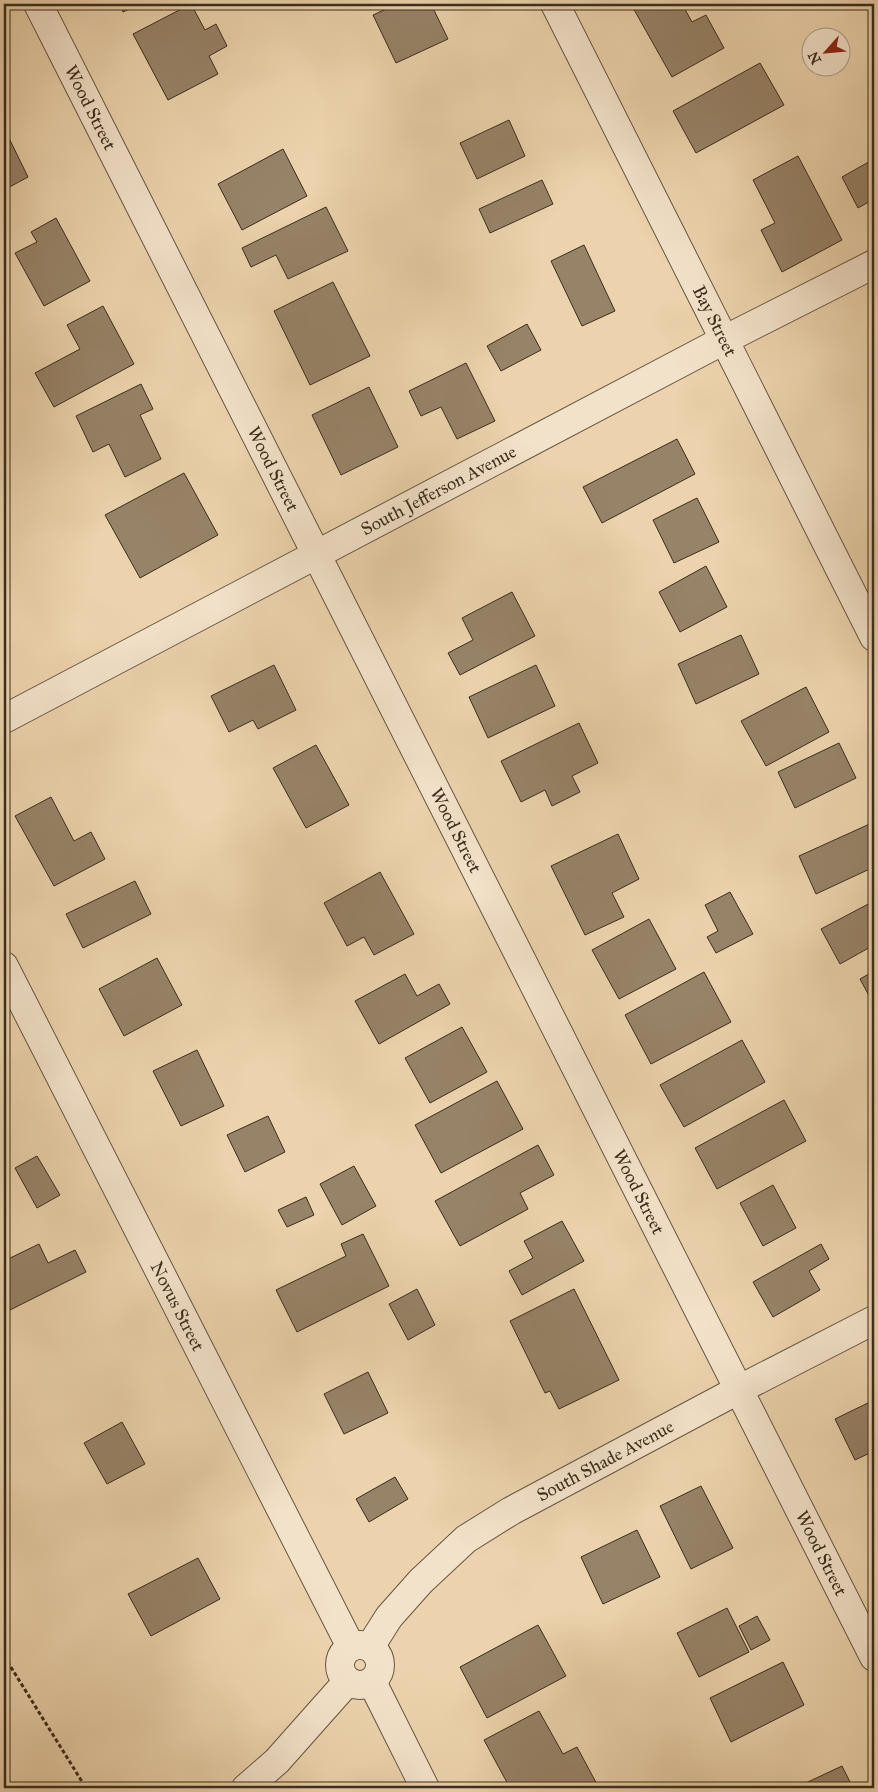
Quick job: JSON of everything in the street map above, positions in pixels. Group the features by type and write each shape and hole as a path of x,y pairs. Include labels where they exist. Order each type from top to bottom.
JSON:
{"street":[{"name":"Wood Street","path":"38,4 874,1657"},
{"name":"Bay Street","path":"555,4 874,637"},
{"name":"South Jefferson Avenue","path":"4,719 724,340 874,264"},
{"name":"Novus Street","path":"4,966 361,1647 379,1657 381,1664 377,1677 360,1682"},
{"name":"South Shade Avenue","path":"361,1647 421,1581 466,1538 738,1390 874,1320"},
{"path":"246,1788 360,1682 425,1788"}],"path":[{"path":"4,1656 86,1788"}],"building":[{"path":"120,4 139,4 123,12"},
{"path":"191,4 205,30 216,24 227,46 209,56 218,74 168,100 133,34"},
{"path":"397,4 431,4 448,39 396,63 373,15"},
{"path":"636,4 682,4 692,22 706,15 724,48 672,77 632,6"},
{"path":"760,63 784,105 696,153 673,111"},
{"path":"509,120 525,156 477,179 460,143"},
{"path":"4,128 28,177 4,190"},
{"path":"283,149 307,196 242,230 218,184"},
{"path":"798,156 842,240 782,272 761,230 775,223 753,180"},
{"path":"874,159 874,199 858,208 842,177"},
{"path":"542,180 553,204 490,233 479,209"},
{"path":"326,207 348,251 288,279 276,255 251,267 242,248"},
{"path":"56,218 90,281 44,306 15,253 37,242 31,232"},
{"path":"584,245 615,311 582,326 551,261"},
{"path":"333,282 370,356 310,385 274,311"},
{"path":"103,306 134,364 54,407 35,373 80,349 67,325"},
{"path":"527,324 541,350 501,371 487,346"},
{"path":"466,363 495,421 457,439 441,407 421,416 409,391"},
{"path":"141,384 153,409 140,415 161,459 125,477 109,444 93,452 76,416"},
{"path":"369,387 398,447 341,475 312,415"},
{"path":"677,439 695,474 602,523 583,487"},
{"path":"184,473 218,535 140,578 105,515"},
{"path":"697,498 719,542 674,563 653,520"},
{"path":"706,566 727,607 680,632 659,592"},
{"path":"512,592 535,636 460,675 448,653 473,640 462,618"},
{"path":"741,635 759,674 696,704 678,664"},
{"path":"274,665 296,710 258,729 253,720 229,732 211,696"},
{"path":"536,665 555,706 488,738 469,697"},
{"path":"806,687 829,732 766,766 741,721"},
{"path":"579,723 598,763 572,776 580,792 552,806 545,790 521,802 501,761"},
{"path":"839,743 856,778 795,808 778,772"},
{"path":"316,745 349,805 306,828 273,768"},
{"path":"51,797 74,841 91,832 105,859 54,886 15,816"},
{"path":"874,822 874,867 816,894 799,856"},
{"path":"618,834 639,879 612,893 624,917 585,935 551,866"},
{"path":"380,872 414,934 374,955 364,937 347,946 324,903"},
{"path":"135,881 151,914 83,948 66,914"},
{"path":"730,892 753,934 716,953 707,937 718,931 705,905"},
{"path":"874,901 874,945 840,964 821,929"},
{"path":"649,919 676,969 619,999 592,950"},
{"path":"157,958 182,1005 124,1036 99,989"},
{"path":"874,971 874,1005 860,979"},
{"path":"704,972 731,1022 651,1064 625,1015"},
{"path":"405,974 417,996 439,984 450,1004 379,1044 355,1001"},
{"path":"462,1027 487,1072 430,1103 405,1058"},
{"path":"742,1040 765,1082 684,1127 660,1085"},
{"path":"197,1050 224,1106 181,1126 153,1071"},
{"path":"497,1081 523,1129 441,1173 415,1125"},
{"path":"784,1100 806,1141 717,1189 695,1148"},
{"path":"268,1116 285,1152 245,1172 227,1135"},
{"path":"538,1145 554,1175 520,1193 528,1209 460,1246 435,1201"},
{"path":"37,1156 60,1195 37,1208 15,1168"},
{"path":"354,1166 376,1206 342,1225 320,1184"},
{"path":"773,1185 796,1228 763,1246 740,1203"},
{"path":"306,1197 314,1215 287,1227 278,1210"},
{"path":"562,1221 584,1261 522,1295 509,1271 533,1258 524,1241"},
{"path":"363,1234 389,1286 297,1332 276,1290 346,1256 341,1244"},
{"path":"39,1244 48,1263 75,1250 86,1272 4,1313 4,1261"},
{"path":"821,1244 829,1259 809,1271 820,1290 773,1317 753,1282"},
{"path":"417,1289 435,1325 408,1340 389,1304"},
{"path":"574,1289 619,1380 559,1409 550,1391 545,1393 510,1321"},
{"path":"368,1372 388,1413 344,1434 324,1394"},
{"path":"874,1400 874,1451 855,1460 835,1419"},
{"path":"122,1422 145,1464 107,1484 84,1443"},
{"path":"395,1477 408,1499 369,1522 356,1499"},
{"path":"701,1486 733,1548 691,1569 660,1506"},
{"path":"637,1530 660,1577 603,1604 581,1557"},
{"path":"198,1558 220,1599 151,1636 128,1594"},
{"path":"727,1608 749,1652 699,1677 677,1633"},
{"path":"757,1616 770,1640 751,1650 739,1626"},
{"path":"538,1625 566,1676 487,1718 460,1667"},
{"path":"783,1662 804,1705 731,1742 710,1698"},
{"path":"539,1711 563,1754 577,1747 599,1788 510,1788 484,1740"},
{"path":"842,1766 853,1788 795,1788"}]}
